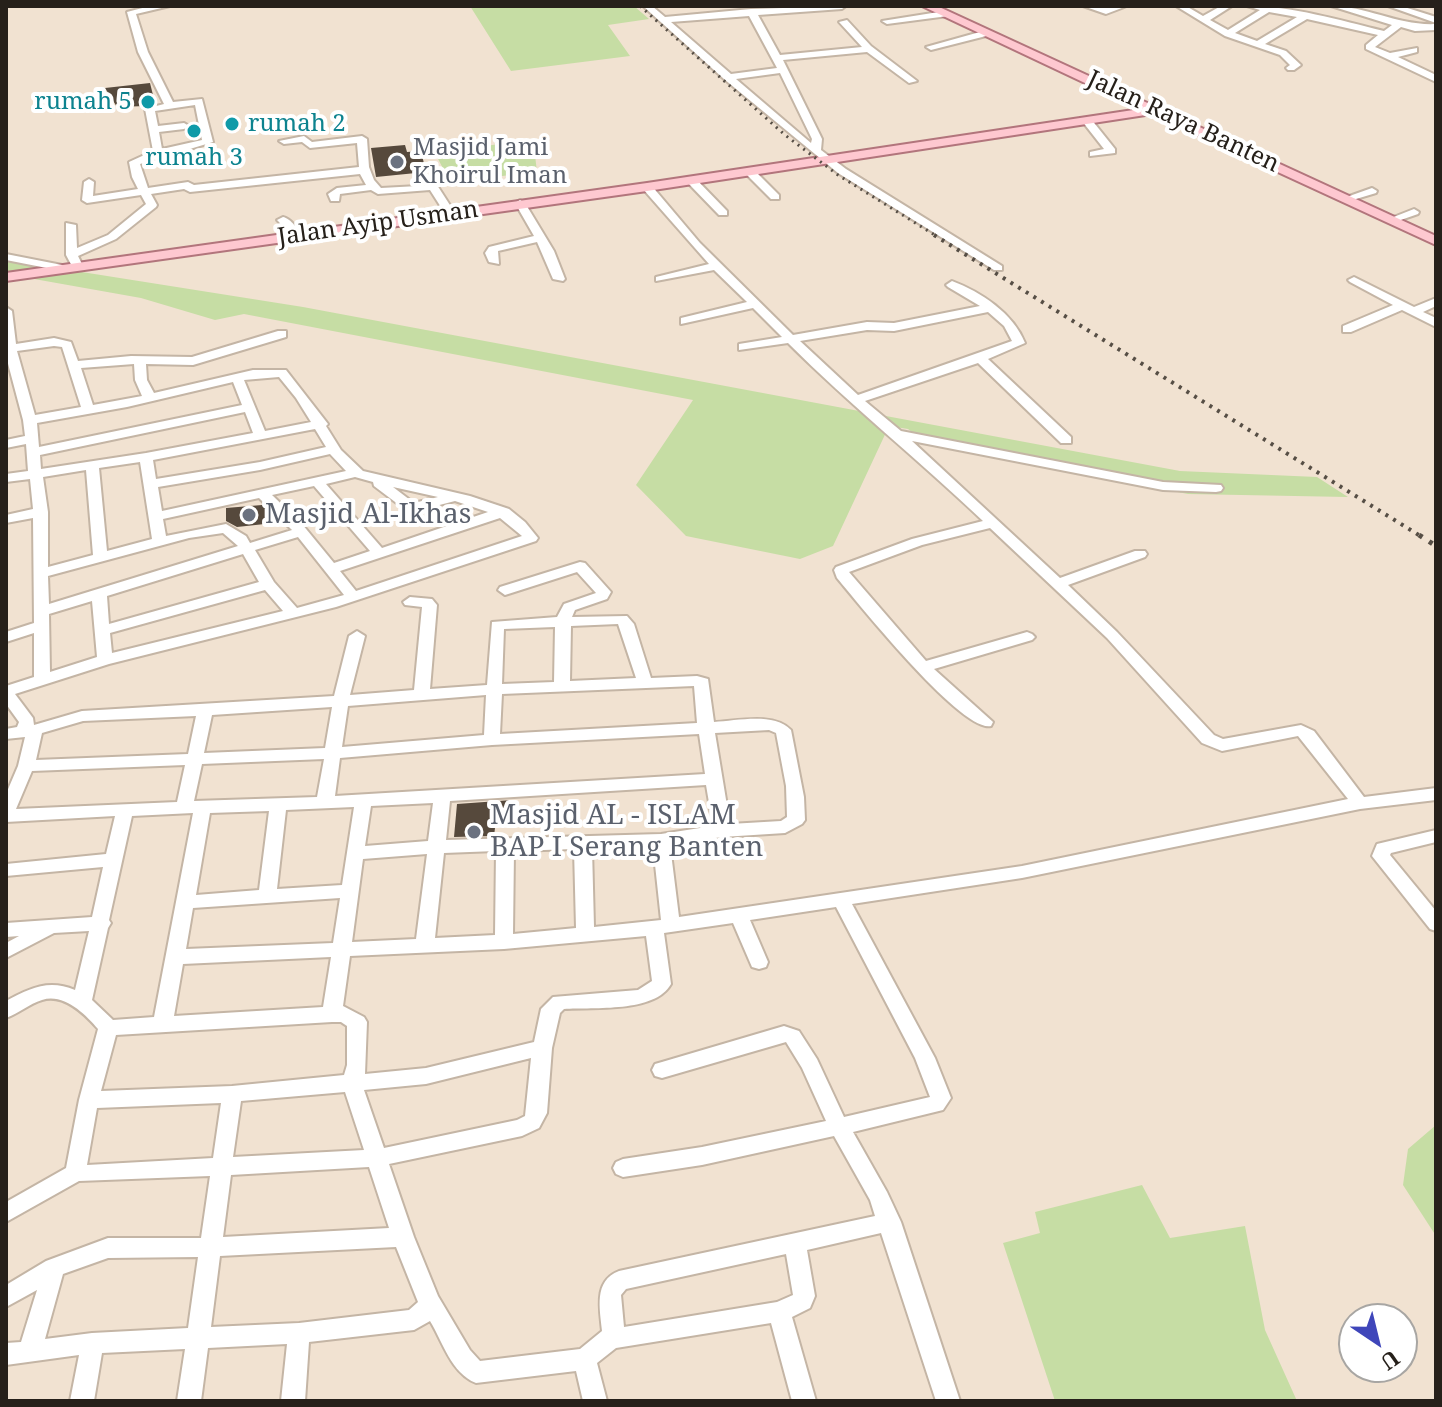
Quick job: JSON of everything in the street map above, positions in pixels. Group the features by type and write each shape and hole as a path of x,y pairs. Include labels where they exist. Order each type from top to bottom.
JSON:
{"main road":[{"name":"Jalan Raya Banten","path":"928,6 1436,241"},
{"name":"Jalan Ayip Usman","path":"6,277 62,268 75,261 295,235 647,187 750,172 821,154 1156,110"}],"street":[{"path":"166,6 131,12 143,52 170,105"},
{"path":"647,6 727,77 842,171 998,268"},
{"path":"662,20 842,6"},
{"path":"1087,6 1106,11 1123,6"},
{"path":"1180,6 1228,34 1286,54 1296,65 1291,68"},
{"path":"1203,20 1228,6"},
{"path":"1251,6 1338,22 1383,34"},
{"path":"1321,19 1336,6 1400,23 1436,38"},
{"path":"1392,6 1436,17"},
{"path":"1424,6 1436,17"},
{"path":"1228,34 1268,9"},
{"path":"751,12 817,139 821,154"},
{"path":"887,21 945,14"},
{"path":"1258,44 1306,16"},
{"path":"844,22 869,49 912,81"},
{"path":"1328,29 1338,22"},
{"path":"1400,23 1369,47 1436,79"},
{"path":"1415,28 1436,27"},
{"path":"931,47 987,33"},
{"path":"776,58 869,49"},
{"path":"1387,57 1414,50"},
{"path":"727,77 782,70"},
{"path":"70,230 75,261 152,205 137,177 134,162 158,153 201,146 209,138 199,101 150,109 158,153"},
{"path":"1087,121 1111,151 1094,154"},
{"path":"154,129 184,126"},
{"path":"284,141 304,139 310,145 362,139 364,170 373,187 378,191 433,187 450,213"},
{"path":"89,182 87,200 188,185 190,189 364,170"},
{"path":"750,172 775,197"},
{"path":"691,180 723,213"},
{"path":"335,199 333,194 337,191 373,187"},
{"path":"647,187 672,220 716,266 830,378 900,435 1059,583 1212,743 1222,745 1301,730 1360,803"},
{"path":"1346,199 1372,191"},
{"path":"520,203 559,279"},
{"path":"1392,220 1414,212"},
{"path":"283,220 295,235"},
{"path":"495,262 491,253 493,249 540,238"},
{"path":"6,257 62,268"},
{"path":"660,279 716,266"},
{"path":"1354,280 1436,323"},
{"path":"855,400 1019,343 1011,326 952,285"},
{"path":"1347,329 1436,302"},
{"path":"685,321 755,304"},
{"path":"743,347 867,326 907,325 988,308"},
{"path":"6,311 12,380 30,420 41,512 42,679"},
{"path":"72,365 193,361 282,334"},
{"path":"10,348 63,342 67,345 88,410"},
{"path":"980,358 1066,440"},
{"path":"193,361 204,383"},
{"path":"140,362 141,380 150,398"},
{"path":"30,420 150,398 204,383 282,373 303,396 335,449 364,475 412,508 451,498 504,512 531,538 353,597 105,660 6,692 30,731 26,766 6,815 194,806 278,806 712,779"},
{"path":"237,377 261,436"},
{"path":"6,444 34,445 249,407"},
{"path":"6,478 146,457 321,424"},
{"path":"900,435 1163,486 1216,488"},
{"path":"153,484 335,449"},
{"path":"146,457 153,484 160,543"},
{"path":"92,466 100,558"},
{"path":"158,516 364,475"},
{"path":"318,483 378,552"},
{"path":"263,494 300,532 353,597"},
{"path":"6,519 41,512"},
{"path":"182,512 188,534"},
{"path":"331,569 504,512"},
{"path":"985,722 949,694 881,621 841,570 917,542 993,523"},
{"path":"42,573 188,534 231,530 241,539 268,584 294,614"},
{"path":"6,637 99,595 300,532"},
{"path":"1059,583 1140,554"},
{"path":"505,590 575,566 583,567 604,594 569,607 563,621 562,685"},
{"path":"101,631 268,584"},
{"path":"99,595 105,660"},
{"path":"410,602 427,602 430,605 421,695"},
{"path":"492,740 497,625 622,619 645,682"},
{"path":"325,803 341,701 357,636"},
{"path":"924,667 1027,637"},
{"path":"6,734 30,731 82,716 562,685 702,683 712,779 722,831"},
{"path":"163,1023 184,902 194,806 195,760 205,710"},
{"path":"26,766 333,753 706,728 777,725 783,730 796,813 792,824 661,840 437,847 356,853"},
{"path":"425,945 442,795"},
{"path":"174,957 504,942 663,927 1022,872 1360,803 1434,797"},
{"path":"332,1014 363,801"},
{"path":"267,895 278,806"},
{"path":"82,1002 125,810"},
{"path":"1436,836 1383,848 1381,856 1436,924"},
{"path":"6,1213 77,1172 376,1158 522,1128 532,1122 537,1113 542,1048 554,1005 642,997 662,984 661,840"},
{"path":"583,843 585,933"},
{"path":"504,942 505,846"},
{"path":"6,870 114,860"},
{"path":"184,902 350,891"},
{"path":"623,1168 676,1162 840,1126 936,1104 941,1098 925,1058 841,900"},
{"path":"739,915 759,962"},
{"path":"6,930 102,923"},
{"path":"6,951 54,927"},
{"path":"6,1010 49,990 62,991 97,1013 108,1028"},
{"path":"108,1028 344,1014 357,1022 357,1065 352,1084 403,1237 429,1302 440,1314 465,1364 476,1372 585,1359 614,1335"},
{"path":"77,1172 76,1163 89,1100 108,1028"},
{"path":"662,1070 784,1034 792,1036 810,1065 832,1114 876,1189 890,1222 948,1401"},
{"path":"89,1100 232,1094 426,1076 542,1048"},
{"path":"189,1401 232,1094"},
{"path":"614,1335 610,1293 619,1281 890,1222"},
{"path":"6,1297 54,1268 108,1248 212,1247 403,1237"},
{"path":"614,1335 618,1338 779,1312 804,1299 795,1243"},
{"path":"30,1351 54,1268"},
{"path":"6,1354 92,1343 299,1333 414,1320 426,1311 429,1302"},
{"path":"779,1312 804,1401"},
{"path":"293,1401 299,1333"},
{"path":"82,1401 92,1343"},
{"path":"585,1359 595,1401"}],"green space":[{"path":"470,6 634,6 649,19 608,25 630,56 511,71"},
{"path":"521,141 535,155 537,172 450,182 435,153"},
{"path":"6,260 303,307 1180,471 1317,477 1348,497 1188,494 926,443 908,429 889,426 833,546 800,559 686,536 636,485 693,400 244,314 215,320 141,298 6,274"},
{"path":"1436,1125 1436,1236 1403,1185 1408,1149"},
{"path":"1142,1185 1170,1238 1245,1226 1265,1330 1297,1401 1055,1401 1003,1243 1040,1233 1035,1212"}],"building":[{"path":"150,83 155,103 146,106 117,107 105,88"},
{"name":"Masjid Jami Khoirul Iman","path":"405,145 407,152 421,151 426,172 376,177 371,148"},
{"name":"Masjid Al-Ikhas","path":"262,505 273,516 274,523 237,527 226,521 226,508"},
{"name":"Masjid AL - ISLAM BAP I Serang Banten","path":"512,800 510,819 496,820 494,836 454,837 457,804"}],"railway":[{"path":"640,6 785,135 838,175 938,237"},
{"path":"934,235 1422,537"},
{"path":"1419,535 1436,546"}],"place":[{"name":"rumah 5","path":"148,102"},
{"name":"rumah 2","path":"232,124"},
{"name":"rumah 3","path":"194,131"},
{"name":"Masjid Jami Khoirul Iman","path":"397,162"},
{"name":"Masjid Al-Ikhas","path":"249,515"},
{"name":"Masjid AL - ISLAM BAP I Serang Banten","path":"474,832"}]}
